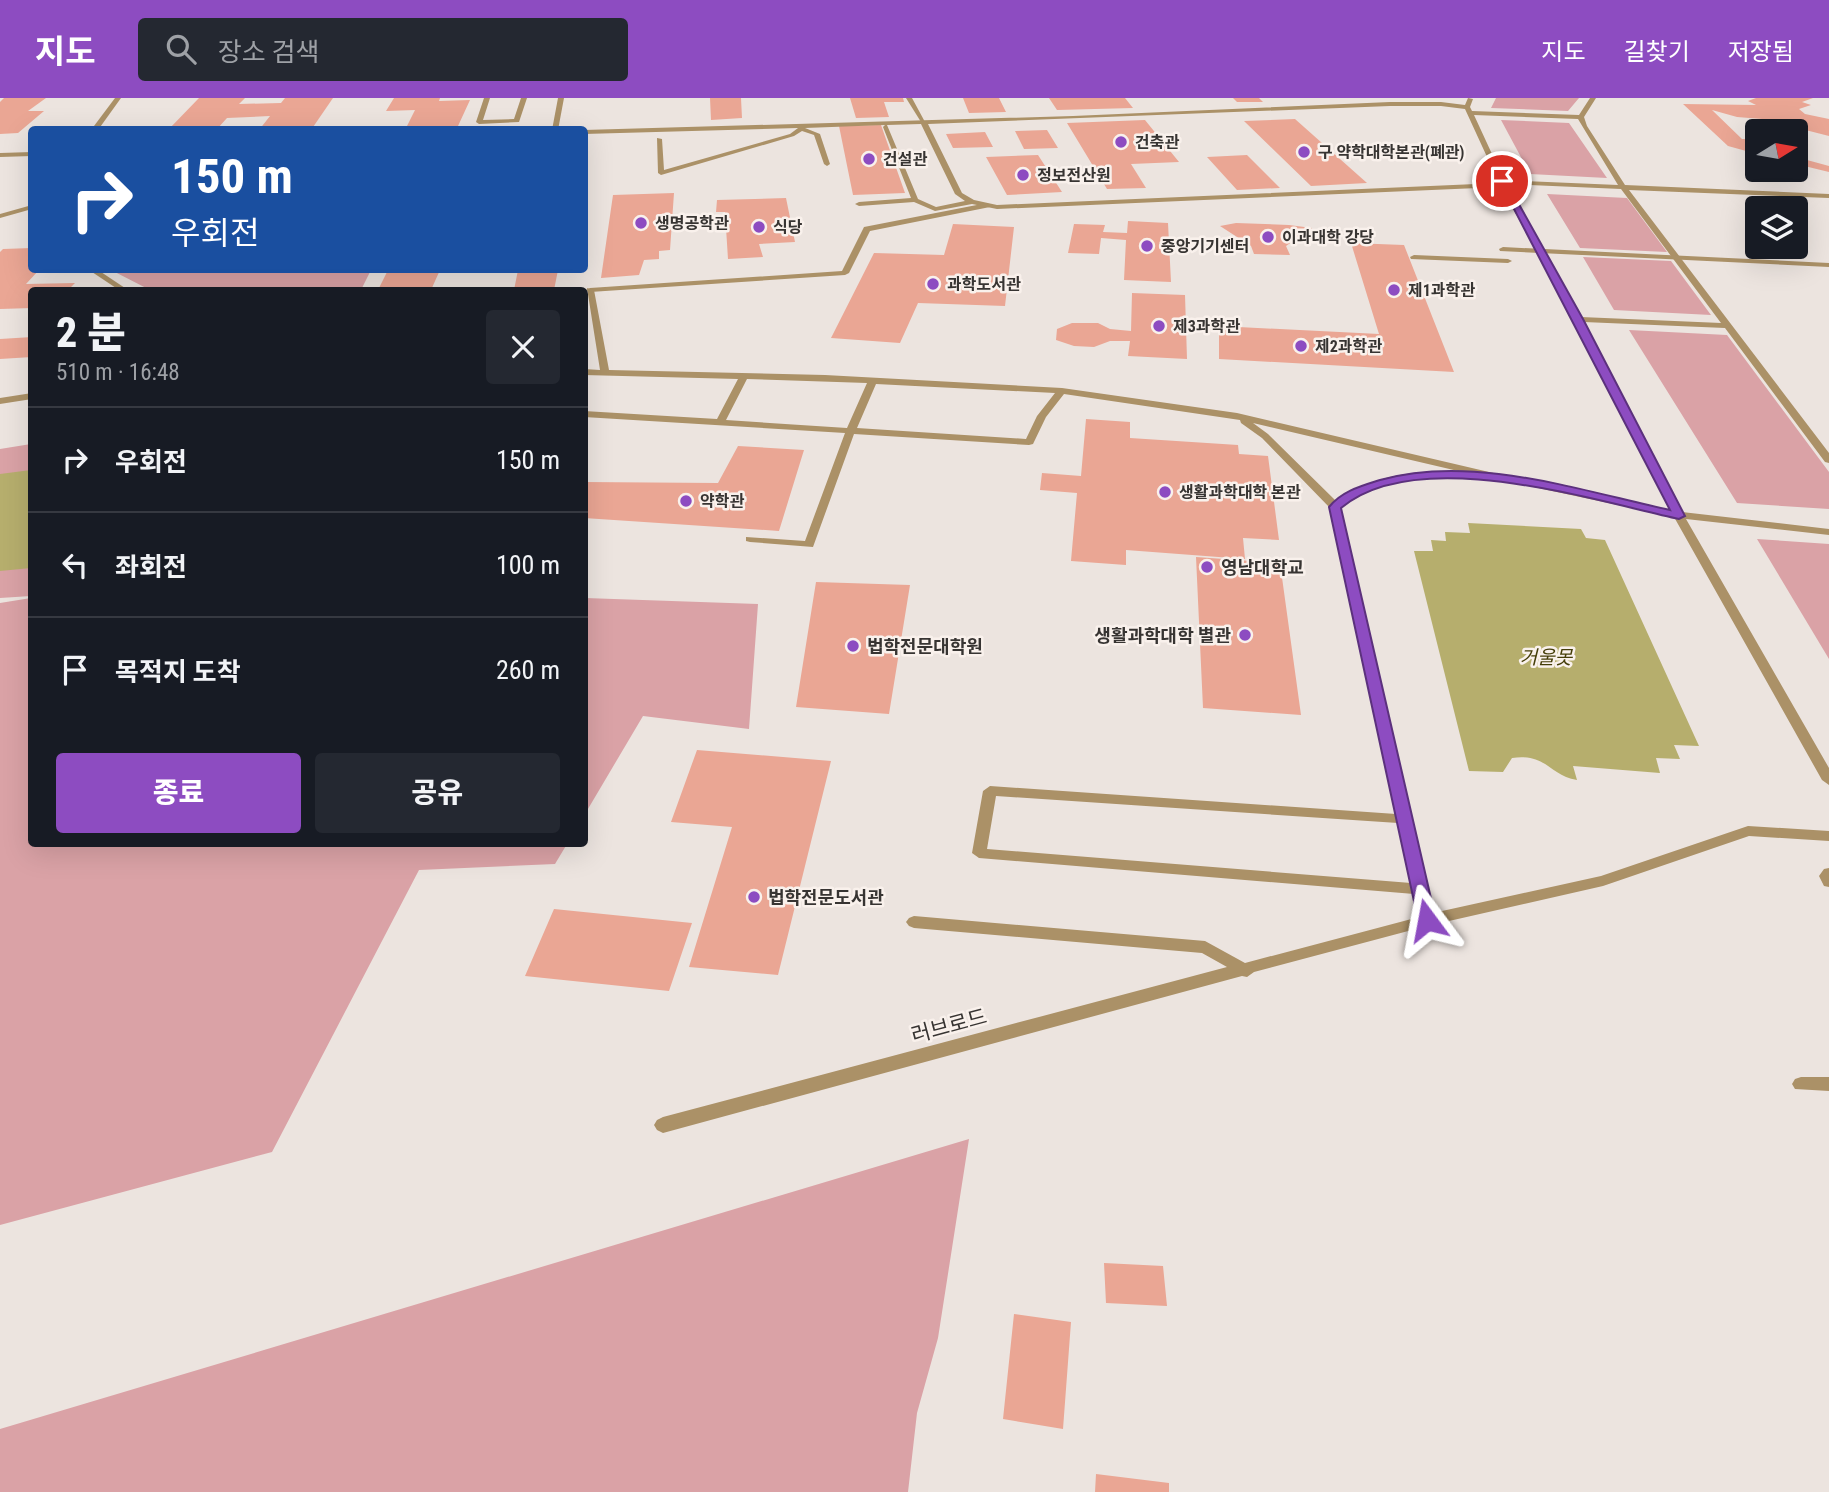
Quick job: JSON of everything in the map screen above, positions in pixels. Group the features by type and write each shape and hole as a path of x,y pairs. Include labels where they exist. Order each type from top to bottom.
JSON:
{"street":[{"path":"97,126 118,98"},
{"path":"487,98 480,122 517,121 524,98"},
{"path":"556,126 561,98"},
{"path":"909,98 959,194 972,202 987,205 1008,207 1196,200 1503,183 1829,196"},
{"path":"1581,117 1592,98"},
{"path":"588,132 802,127 1390,104 1440,104 1581,117"},
{"path":"1469,106 1503,183 1578,319 1679,516 1829,780"},
{"path":"1581,117 1623,187 1829,460"},
{"path":"659,139 661,173 792,135 802,127"},
{"path":"802,127 817,134 827,164"},
{"path":"886,127 915,200"},
{"path":"0,155 28,154"},
{"path":"859,204 915,200 935,209 972,202"},
{"path":"605,372 590,290 845,273 867,229 987,205"},
{"path":"0,216 28,208"},
{"path":"1503,249 1829,265"},
{"path":"1414,257 1508,261"},
{"path":"98,273 119,287"},
{"path":"1578,319 1728,326"},
{"path":"588,372 873,381 1062,391 1237,416 1679,516 1829,532"},
{"path":"720,423 744,376"},
{"path":"750,540 809,545 851,430 873,381"},
{"path":"588,414 1029,442 1042,416 1062,391"},
{"path":"0,401 28,397"},
{"path":"1237,416 1265,436 1335,507 1427,920"},
{"path":"1335,507 1348,496 1400,478 1447,473 1489,475"},
{"path":"1404,818 990,791 979,853 1420,889"},
{"name":"러브로드","path":"663,1125 1247,971 1427,920 1603,881 1748,831 1829,836"},
{"path":"1829,873 1826,877 1829,882"},
{"path":"914,922 1205,947 1247,971"},
{"path":"1801,1084 1829,1084"}],"shaded area":[{"path":"1496,98 1579,98 1568,111 1491,108"},
{"path":"1501,120 1569,123 1607,178 1530,174"},
{"path":"1547,194 1627,198 1667,252 1580,248"},
{"path":"1583,257 1671,261 1711,315 1614,310"},
{"path":"117,273 370,273 362,287 144,287"},
{"path":"1629,330 1727,335 1829,472 1829,509 1737,503"},
{"path":"28,444 28,596 0,598 0,449"},
{"path":"1757,539 1829,544 1829,659"},
{"path":"28,598 28,847 565,847 555,864 419,870 272,1152 0,1225 0,603"},
{"path":"588,598 758,604 749,729 643,716 588,809"},
{"path":"969,1139 938,1338 917,1413 908,1492 0,1492 0,1429"}],"water":[{"path":"28,470 28,568 0,571 0,474"},
{"name":"거울못","path":"1468,523 1581,529 1586,538 1605,540 1699,746 1674,745 1680,759 1656,758 1660,773 1573,766 1577,780 1560,774 1541,762 1524,757 1512,758 1503,772 1469,771 1414,551 1433,551 1431,540 1446,541 1445,532 1470,533"}],"building":[{"path":"4,98 46,98 28,111 44,111 18,133 0,134 0,102"},
{"path":"199,98 245,98 239,104 281,103 285,98 333,98 314,126 262,126 270,116 227,118 220,126 172,126"},
{"path":"394,98 470,100 458,126 407,126 415,110 386,111"},
{"path":"710,98 741,98 742,118 711,120"},
{"path":"850,98 903,98 904,102 884,102 889,117 856,118"},
{"path":"963,98 999,98 1006,112 969,113"},
{"path":"1049,98 1125,98 1133,108 1057,110"},
{"path":"1233,98 1259,98 1263,102 1237,102"},
{"path":"1756,98 1813,98 1802,102 1811,105 1799,109 1805,114 1829,119 1829,136 1808,131 1808,119 1737,117 1712,110 1745,139 1745,151 1728,146 1683,104 1756,105 1748,101"},
{"name":"구 약학대학본관(폐관)","path":"1295,119 1367,183 1311,186 1244,121"},
{"name":"건축관","path":"1145,120 1179,162 1131,164 1146,188 1107,189 1067,123"},
{"name":"건설관","path":"881,125 905,193 853,195 839,126"},
{"path":"1047,130 1058,148 1024,149 1015,131"},
{"path":"985,132 993,147 953,148 946,134"},
{"name":"정보전산원","path":"1038,155 1062,192 1007,195 986,157"},
{"path":"1247,155 1280,188 1237,190 1207,157"},
{"path":"1808,160 1829,166 1829,172 1808,167"},
{"name":"생명공학관","path":"674,193 670,250 659,251 659,259 644,260 639,275 601,278 613,195"},
{"name":"식당","path":"786,198 795,242 759,244 763,257 728,259 725,212 716,212 717,200"},
{"name":"중앙기기센터","path":"1128,221 1168,223 1171,282 1124,280 1126,240 1101,238 1099,254 1068,253 1074,224 1105,225 1103,232 1127,233"},
{"name":"이과대학 강당","path":"1236,223 1312,228 1286,246 1290,255 1254,254 1251,246 1220,226"},
{"name":"과학도서관","path":"953,224 1014,227 1005,306 918,303 900,343 831,338 874,253 944,255"},
{"path":"1351,243 1404,245 1454,372 1219,359 1219,326 1379,334"},
{"path":"28,248 28,273 36,273 26,284 75,283 71,287 28,287 28,308 0,309 0,252 3,249"},
{"path":"386,273 439,273 432,287 380,287"},
{"path":"517,273 557,273 555,287 515,287"},
{"name":"제3과학관","path":"1132,293 1185,295 1187,359 1128,356 1130,341 1110,341 1094,347 1074,346 1056,340 1057,329 1072,323 1098,323 1110,329 1131,331"},
{"path":"28,337 28,357 0,359 0,339"},
{"name":"생활과학대학 본관","path":"1086,419 1130,422 1130,438 1238,445 1239,454 1268,456 1279,540 1243,538 1245,559 1126,550 1126,565 1071,561 1077,493 1040,490 1042,473 1081,476"},
{"name":"약학관","path":"738,446 804,450 779,531 588,518 588,482 718,483"},
{"name":"생활과학대학 별관","path":"1196,557 1280,563 1301,715 1203,708"},
{"name":"법학전문대학원","path":"816,582 910,585 889,714 796,707"},
{"name":"법학전문도서관","path":"697,750 831,761 778,975 689,967 732,827 671,822"},
{"path":"554,909 692,923 669,991 525,976"},
{"path":"1104,1263 1163,1266 1167,1306 1106,1303"},
{"path":"1014,1314 1071,1322 1063,1429 1003,1419"},
{"path":"1096,1474 1169,1483 1169,1492 1095,1492"}],"place":[{"name":"건축관","path":"1121,142"},
{"name":"구 약학대학본관(폐관)","path":"1304,152"},
{"name":"건설관","path":"869,159"},
{"name":"정보전산원","path":"1023,175"},
{"name":"생명공학관","path":"641,223"},
{"name":"식당","path":"759,227"},
{"name":"이과대학 강당","path":"1268,237"},
{"name":"중앙기기센터","path":"1147,246"},
{"name":"과학도서관","path":"933,284"},
{"name":"제1과학관","path":"1394,290"},
{"name":"제3과학관","path":"1159,326"},
{"name":"제2과학관","path":"1301,346"},
{"name":"생활과학대학 본관","path":"1165,492"},
{"name":"약학관","path":"686,501"},
{"name":"영남대학교","path":"1207,567"},
{"name":"생활과학대학 별관","path":"1245,635"},
{"name":"법학전문대학원","path":"853,646"},
{"name":"법학전문도서관","path":"754,897"}],"route":[{"path":"1427,920 1335,507 1348,496 1368,487 1400,478 1447,473 1489,475 1679,516 1578,319 1513,206 1502,181"}]}
